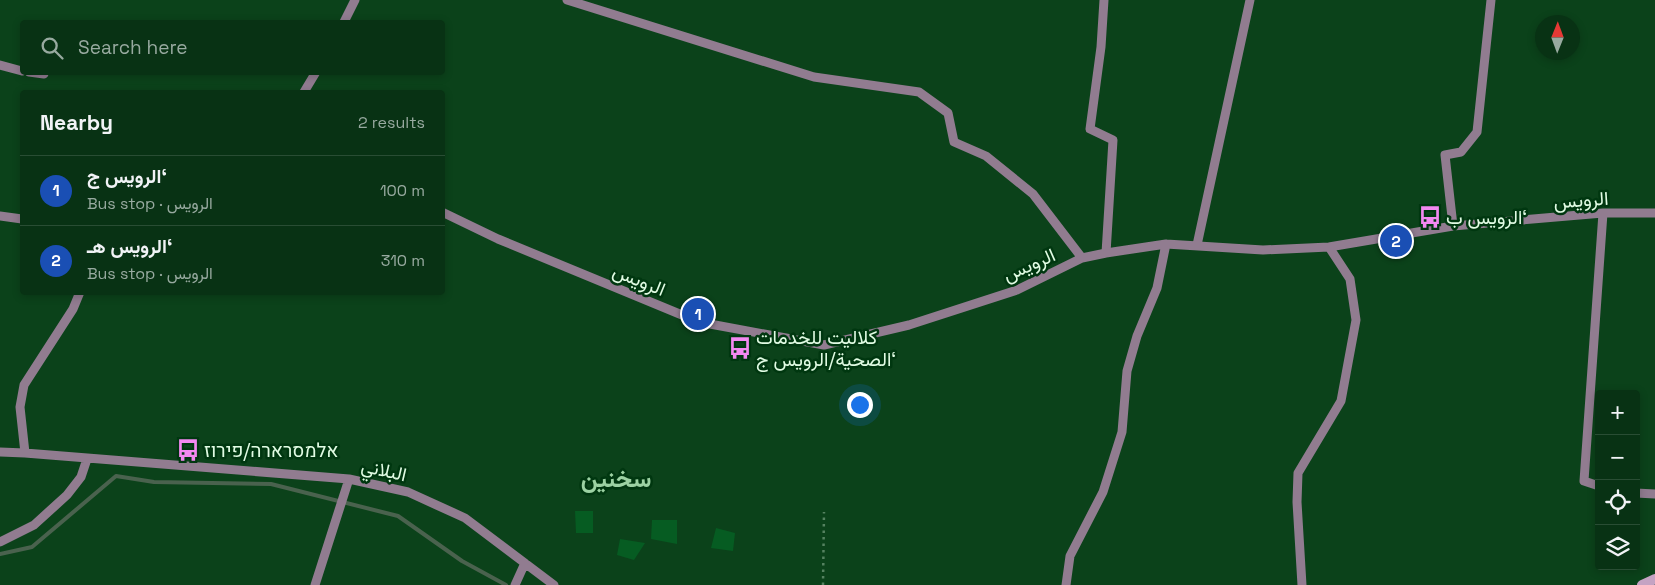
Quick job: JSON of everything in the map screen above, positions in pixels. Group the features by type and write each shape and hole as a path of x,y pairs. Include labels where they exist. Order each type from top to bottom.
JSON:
{"street":[{"path":"345,20 355,0"},
{"path":"568,0 814,77 919,92 948,113 954,142 986,156 1033,194 1082,258"},
{"path":"1104,0 1101,47 1090,129 1113,140 1106,253"},
{"path":"1197,245 1250,0"},
{"path":"1453,226 1445,155 1462,152 1477,132 1490,0"},
{"path":"0,65 20,70"},
{"path":"305,90 314,75"},
{"name":"الرويس","path":"445,214 498,240 699,322 824,345 909,324 1017,290 1082,258 1106,253 1166,244 1263,250 1329,247 1453,226 1604,214 1655,213"},
{"path":"1595,485 1584,481 1604,214"},
{"path":"0,216 20,219"},
{"path":"1066,585 1070,556 1103,492 1122,432 1127,371 1137,336 1157,288 1166,244"},
{"path":"1302,585 1297,502 1298,473 1341,401 1356,320 1350,279 1329,247"},
{"path":"25,453 20,407 24,385 73,309 79,295"},
{"name":"البلاني","path":"0,452 349,479 408,492 465,518 554,585"},
{"path":"0,542 34,525 67,495 81,477 87,459"},
{"path":"315,585 349,479"},
{"path":"1640,493 1655,494"},
{"path":"515,585 525,563"},
{"path":"1642,585 1655,579"}],"path":[{"path":"823,585 824,512"}],"building":[{"path":"575,511 593,511 593,533 576,533"},
{"path":"652,520 677,520 677,544 651,539"},
{"path":"716,528 735,533 733,551 711,548"},
{"path":"620,539 645,543 634,560 617,555"}],"waterway":[{"path":"0,554 32,547 116,476 154,482 271,484 398,516 462,561 506,585"}],"place":[{"name":"الرويس ب‘","path":"1430,217"},
{"name":"الرويس هـ‘","path":"1396,241"},
{"name":"الرويس ج‘","path":"698,314"},
{"name":"كلاليت للخدمات الصحية/الرويس ج‘","path":"740,348"},
{"name":"אלמסרארה/פירוז","path":"188,450"}],"district":[{"name":"سخنين","path":"616,478"}]}
